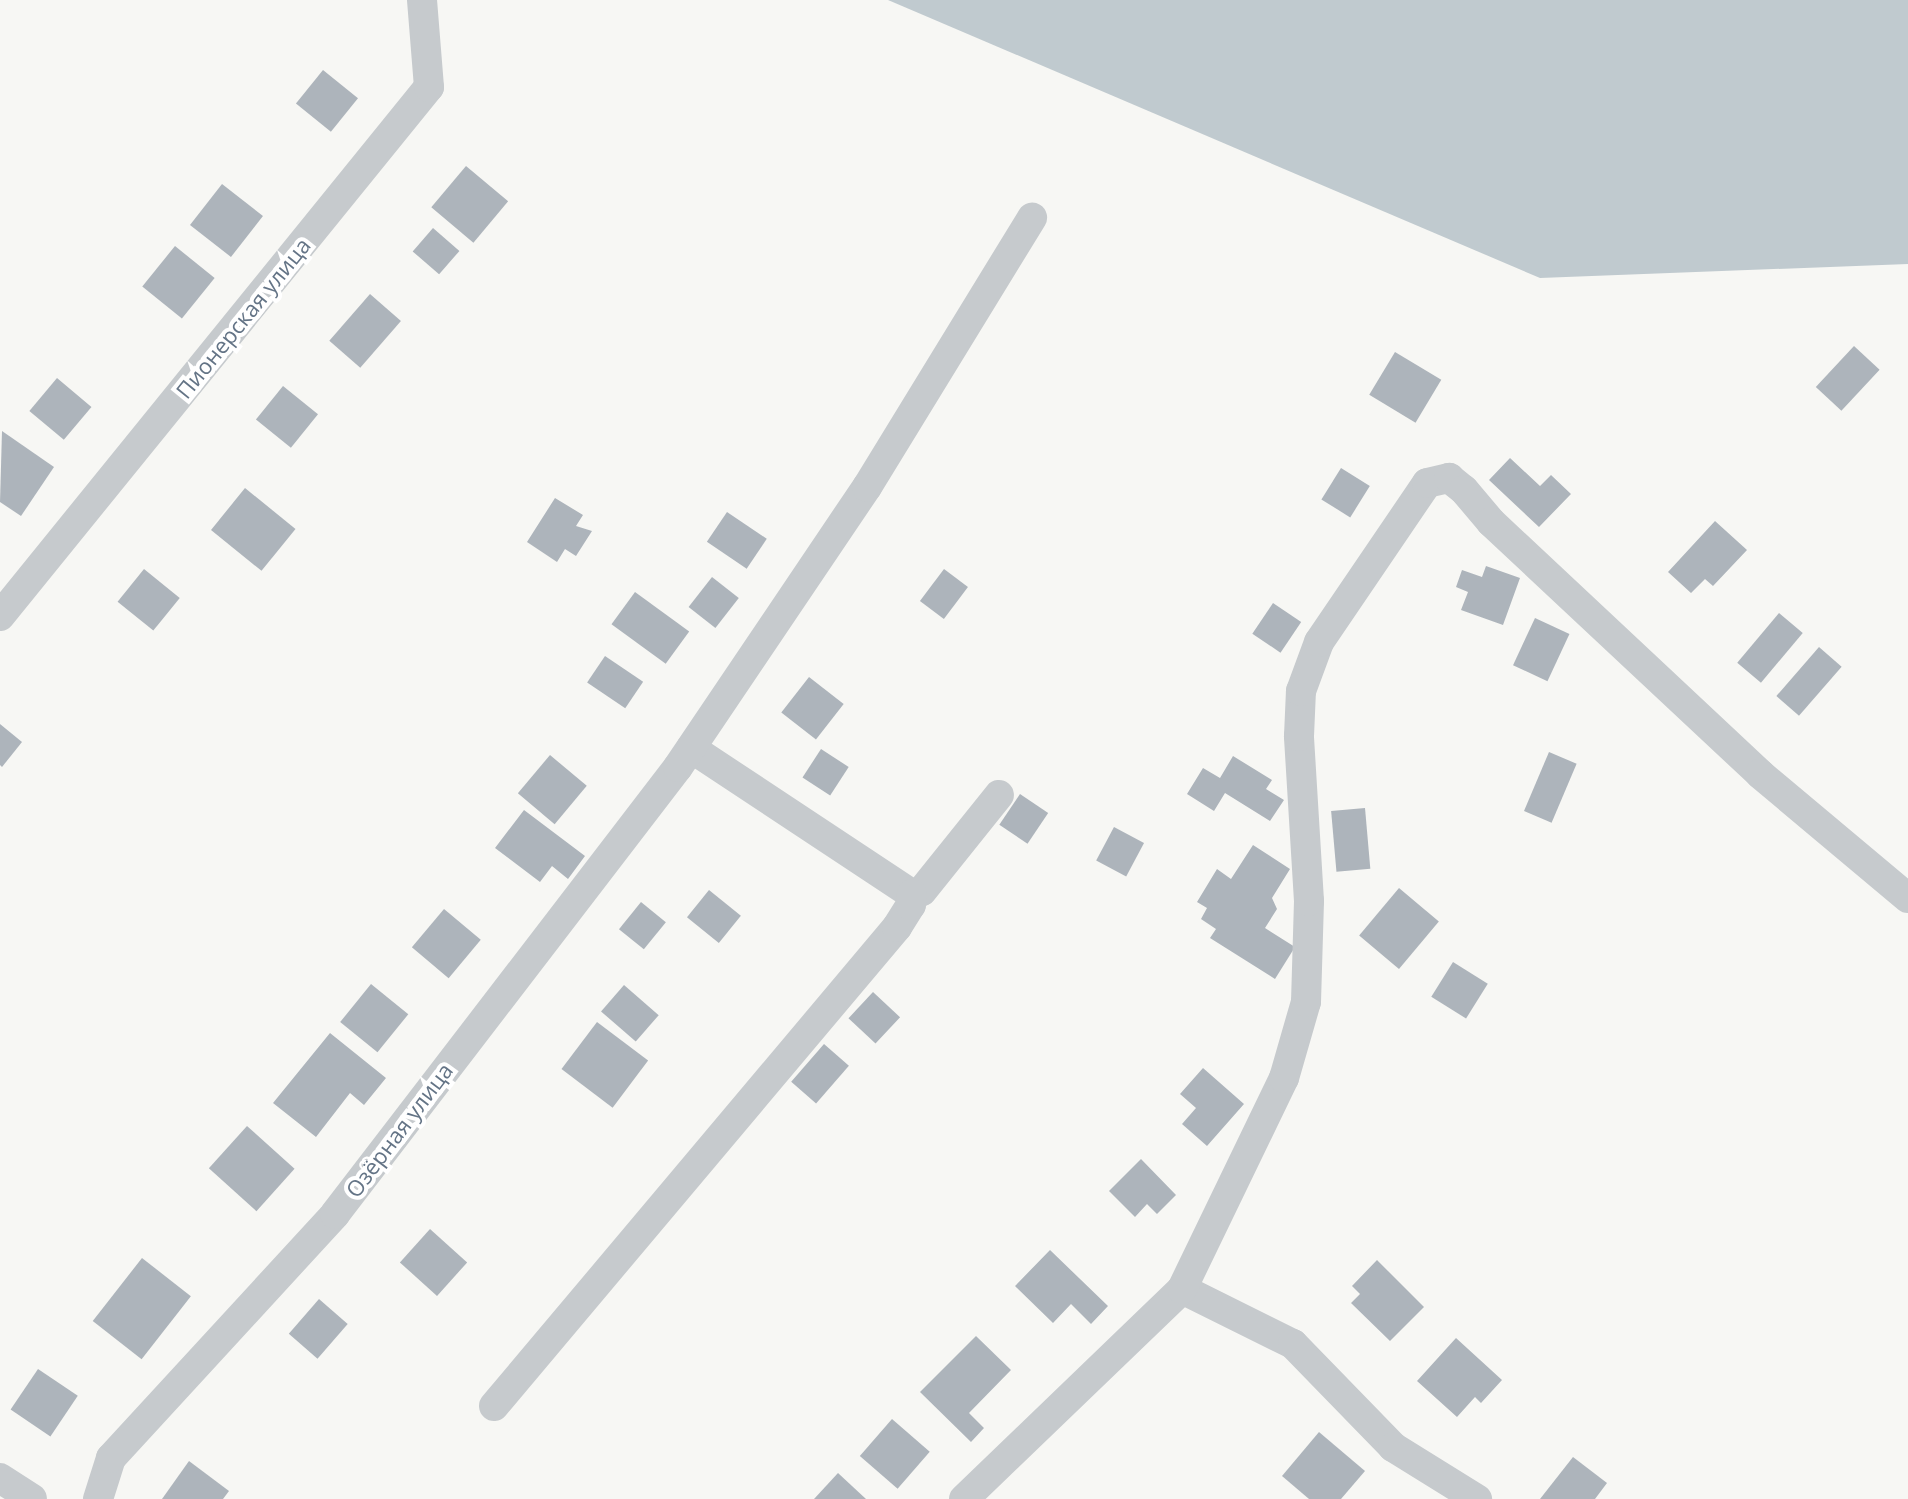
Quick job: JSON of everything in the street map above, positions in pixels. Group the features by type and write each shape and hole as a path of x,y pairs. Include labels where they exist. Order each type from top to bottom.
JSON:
{"street":[{"name":"Пионерская улица","path":"0,616 429,87 422,0"},
{"name":"Озёрная улица","path":"98,1499 111,1458 335,1214 691,748 867,487 1032,218"},
{"path":"964,1499 1182,1289 1284,1078 1306,1002 1309,901 1299,736 1301,691 1319,642 1427,483 1449,478 1464,490 1491,522 1760,774 1908,898"},
{"path":"691,748 912,894"},
{"path":"912,894 922,891 999,795"},
{"path":"494,1406 897,927 911,905 912,894"},
{"path":"1182,1289 1293,1344 1393,1447 1477,1499"},
{"path":"0,1478 32,1499"}],"shaded area":[{"path":"888,0 1908,0 1908,264 1540,278"}],"building":[{"path":"323,70 358,98 331,132 296,103"},
{"path":"466,166 508,201 473,243 431,207"},
{"path":"222,184 263,216 231,257 190,225"},
{"path":"433,228 459,251 439,274 413,251"},
{"path":"175,246 215,278 182,319 142,286"},
{"path":"370,294 401,321 360,368 329,341"},
{"path":"1854,346 1880,370 1841,411 1816,387"},
{"path":"1395,352 1441,380 1416,423 1369,395"},
{"path":"57,378 91,407 64,440 29,411"},
{"path":"283,386 318,414 291,448 256,419"},
{"path":"2,431 54,467 21,516 0,502"},
{"path":"1510,458 1540,486 1551,475 1571,494 1539,527 1489,480"},
{"path":"1341,468 1370,486 1350,517 1321,499"},
{"path":"245,488 296,529 262,571 211,530"},
{"path":"555,498 583,515 576,526 592,531 576,556 565,549 557,562 527,542"},
{"path":"727,512 767,539 747,569 707,542"},
{"path":"1715,521 1747,550 1713,586 1705,579 1691,593 1668,572"},
{"path":"1486,566 1520,578 1503,625 1461,610 1468,592 1456,587 1462,570 1482,577"},
{"path":"144,569 180,598 153,631 118,602"},
{"path":"944,569 968,587 944,619 920,601"},
{"path":"712,577 739,598 715,628 689,607"},
{"path":"635,592 689,631 666,664 611,624"},
{"path":"1273,603 1301,622 1280,653 1252,634"},
{"path":"1779,613 1803,633 1761,683 1737,663"},
{"path":"1535,618 1569,634 1547,681 1513,665"},
{"path":"1819,647 1842,667 1799,716 1776,696"},
{"path":"605,656 643,682 625,708 587,683"},
{"path":"809,677 844,704 816,740 781,712"},
{"path":"0,724 22,742 2,767 0,765"},
{"path":"821,749 849,767 830,795 802,778"},
{"path":"1549,752 1577,764 1552,823 1524,811"},
{"path":"550,755 587,786 555,824 518,793"},
{"path":"1233,756 1272,780 1266,789 1284,800 1270,821 1225,793 1214,811 1187,794 1203,768 1220,778"},
{"path":"1020,794 1048,813 1027,844 999,825"},
{"path":"1365,808 1370,869 1336,872 1331,811"},
{"path":"524,810 585,856 568,879 552,866 540,882 495,848"},
{"path":"1114,827 1144,843 1126,877 1096,861"},
{"path":"1253,845 1290,869 1272,898 1277,909 1265,928 1295,947 1275,979 1210,938 1216,929 1201,919 1207,908 1197,902 1217,869 1231,879"},
{"path":"1399,888 1439,921 1399,969 1359,935"},
{"path":"709,890 741,916 719,943 687,917"},
{"path":"641,902 666,922 644,949 619,929"},
{"path":"444,909 481,940 449,978 412,947"},
{"path":"1453,962 1488,984 1466,1018 1431,997"},
{"path":"371,984 408,1014 377,1052 340,1022"},
{"path":"624,985 659,1015 636,1042 601,1011"},
{"path":"873,992 900,1017 876,1044 848,1018"},
{"path":"597,1022 648,1061 613,1108 561,1069"},
{"path":"330,1033 386,1078 364,1105 350,1093 316,1137 273,1103"},
{"path":"824,1044 849,1066 816,1103 791,1082"},
{"path":"1203,1068 1244,1104 1207,1146 1182,1124 1196,1108 1180,1094"},
{"path":"247,1126 295,1169 256,1211 209,1168"},
{"path":"1141,1159 1176,1195 1157,1214 1147,1204 1135,1217 1109,1191"},
{"path":"430,1229 467,1262 437,1296 400,1262"},
{"path":"1050,1250 1108,1306 1091,1324 1071,1304 1053,1323 1015,1286"},
{"path":"142,1258 191,1296 142,1359 93,1321"},
{"path":"1377,1260 1424,1307 1390,1341 1351,1303 1360,1294 1352,1286"},
{"path":"319,1299 348,1324 318,1359 289,1334"},
{"path":"976,1336 1011,1370 969,1413 984,1428 971,1442 920,1392"},
{"path":"1456,1338 1502,1380 1481,1403 1475,1397 1457,1417 1417,1381"},
{"path":"38,1369 78,1396 50,1436 11,1410"},
{"path":"892,1419 930,1452 898,1489 860,1456"},
{"path":"1319,1432 1365,1471 1341,1499 1309,1499 1282,1476"},
{"path":"1573,1457 1607,1483 1595,1499 1540,1499"},
{"path":"189,1461 229,1491 223,1499 162,1499"},
{"path":"838,1473 866,1499 814,1499"}]}
